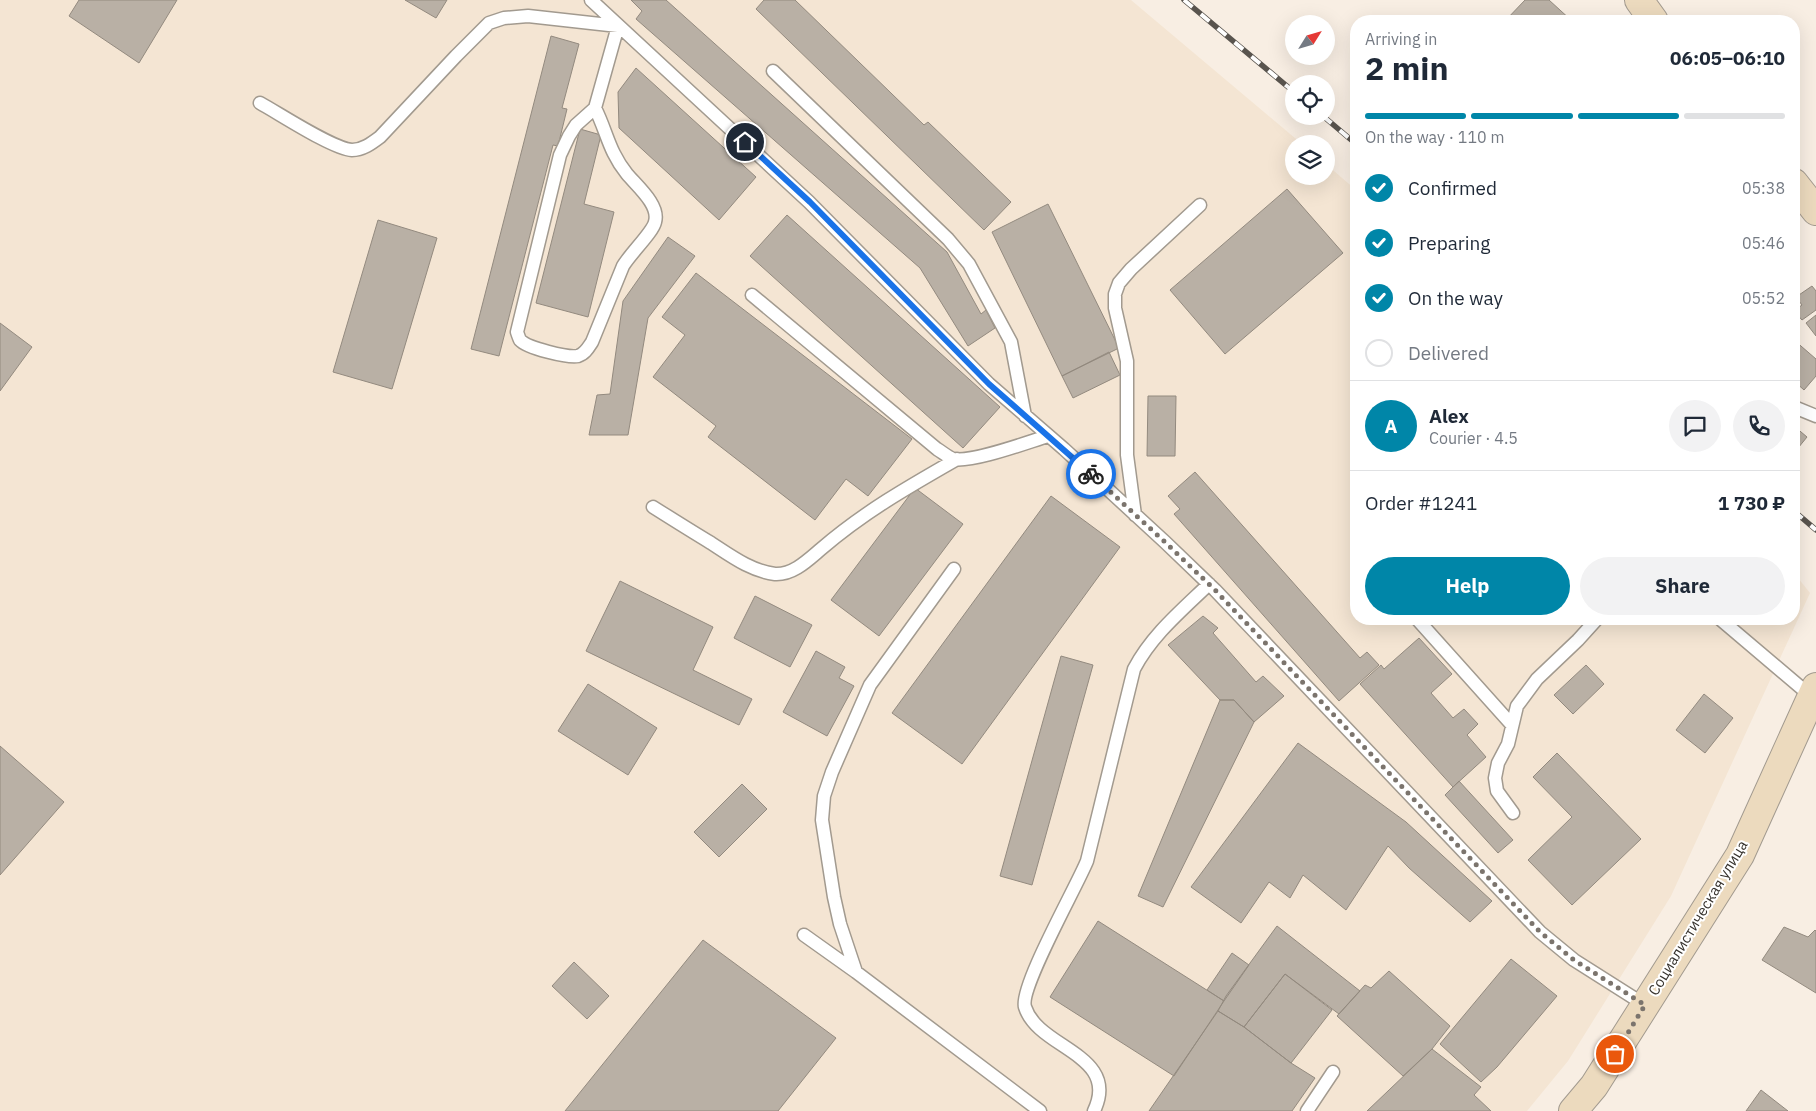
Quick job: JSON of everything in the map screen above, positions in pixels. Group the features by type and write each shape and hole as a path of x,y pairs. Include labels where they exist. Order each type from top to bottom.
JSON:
{"main road":[{"path":"1639,0 1650,15"},
{"path":"1800,191 1816,211"},
{"name":"Социалистическая улица","path":"1573,1111 1594,1086 1740,855 1814,692"}],"lane":[{"path":"591,0 810,202 967,363 1209,584 1540,932 1574,960 1645,1005"},
{"path":"260,103 338,148 354,150 368,146 380,137 456,56 490,24 504,18 528,16 618,26"},
{"path":"596,108 616,160 652,204 656,213 655,224 628,256 592,342 580,355 571,357 530,346 521,340 516,332 560,155 568,136 576,125 596,108 618,26"},
{"path":"773,71 948,239 969,264 1011,342 1025,416"},
{"path":"1135,515 1127,455 1127,361 1115,308 1115,294 1119,283 1131,269 1200,205"},
{"path":"752,295 936,449 952,459 978,456 1048,436"},
{"path":"1800,409 1816,416"},
{"path":"653,507 757,570 776,574 787,573 806,561 872,509 957,459"},
{"path":"856,972 840,924 834,897 822,820 824,796 832,772 870,685 954,569"},
{"path":"1094,1111 1099,1098 1099,1086 1095,1074 1088,1063 1078,1054 1048,1036 1036,1025 1027,1013 1024,1004 1026,992 1041,956 1087,861 1134,669 1143,652 1154,638 1209,584"},
{"path":"1422,625 1512,725"},
{"path":"1513,813 1497,791 1495,778 1498,764 1508,744 1518,706 1538,679 1592,625"},
{"path":"1728,625 1814,692"},
{"path":"804,935 1040,1111"},
{"path":"1307,1111 1333,1072"}],"shaded area":[{"path":"0,0 1131,0 1291,135 1285,135 1285,185 1335,185 1335,172 1350,185 1350,625 1795,625 1671,896 1568,1061 1527,1111 0,1111"},
{"path":"1800,580 1810,593 1800,615"}],"building":[{"path":"79,0 177,0 139,63 69,16"},
{"path":"405,0 447,0 436,18"},
{"path":"631,0 666,0 947,252 981,314 986,310 995,328 968,346 920,268 636,19 642,11"},
{"path":"764,0 795,0 924,125 928,122 1011,202 984,230 756,9"},
{"path":"1525,0 1549,0 1565,15 1511,15"},
{"path":"551,36 579,44 562,108 567,109 558,146 553,145 499,356 471,349"},
{"path":"636,68 756,177 719,220 619,128 618,92"},
{"path":"580,129 601,135 584,204 614,212 588,317 536,303"},
{"path":"1287,189 1343,253 1225,354 1170,290"},
{"path":"1048,204 1119,348 1062,376 992,232"},
{"path":"787,215 1000,407 963,448 750,256"},
{"path":"378,220 437,238 392,389 333,372"},
{"path":"668,237 695,256 648,318 628,435 589,435 597,395 610,394 623,301"},
{"path":"696,273 912,439 868,496 846,479 815,520 708,437 716,426 653,377 685,335 662,317"},
{"path":"1812,286 1816,291 1816,310 1802,320 1800,318 1800,306 1802,305 1800,294"},
{"path":"1816,315 1816,336 1806,323"},
{"path":"0,323 32,347 0,391"},
{"path":"1800,345 1816,359 1816,376 1804,390 1800,386"},
{"path":"1109,352 1120,375 1073,398 1062,376"},
{"path":"1148,396 1176,396 1175,456 1147,456"},
{"path":"1800,431 1807,437 1800,446"},
{"path":"1195,472 1360,658 1367,652 1379,665 1339,701 1174,514 1180,509 1168,496"},
{"path":"915,488 963,524 879,636 831,600"},
{"path":"1051,496 1120,547 962,764 892,713"},
{"path":"620,581 713,627 693,670 752,699 739,725 586,651"},
{"path":"755,596 812,625 790,667 734,638"},
{"path":"1203,616 1218,628 1213,633 1256,682 1263,676 1284,696 1254,722 1234,700 1220,700 1168,645"},
{"path":"1419,638 1452,674 1431,693 1453,718 1464,709 1478,724 1467,735 1486,757 1453,787 1360,684 1381,665 1384,669"},
{"path":"816,651 845,667 839,678 854,686 827,736 783,712"},
{"path":"1061,656 1093,665 1032,885 1000,876"},
{"path":"1586,665 1604,684 1573,714 1554,695"},
{"path":"588,684 657,728 628,775 558,731"},
{"path":"1704,694 1733,718 1705,753 1676,730"},
{"path":"1220,700 1234,700 1254,722 1163,907 1138,896"},
{"path":"1298,743 1406,822 1492,901 1470,922 1409,868 1388,846 1346,910 1303,875 1290,898 1269,882 1241,923 1191,887"},
{"path":"0,746 64,802 0,875"},
{"path":"1557,753 1641,839 1572,905 1528,860 1572,817 1533,777"},
{"path":"1459,781 1513,840 1498,853 1445,795"},
{"path":"742,784 767,809 719,857 694,832"},
{"path":"1098,921 1224,1001 1174,1076 1050,997"},
{"path":"1277,926 1360,991 1339,1014 1285,974 1244,1027 1218,1011 1226,996"},
{"path":"1784,927 1808,937 1816,931 1816,993 1762,960"},
{"path":"703,940 836,1038 778,1111 565,1111"},
{"path":"1232,953 1249,965 1224,1001 1207,990"},
{"path":"1511,959 1557,996 1497,1067 1481,1082 1440,1044"},
{"path":"574,962 609,996 587,1019 552,986"},
{"path":"1389,971 1450,1026 1432,1049 1403,1076 1337,1016 1365,985 1371,988"},
{"path":"1285,974 1332,1010 1291,1063 1244,1027"},
{"path":"1218,1011 1244,1027 1291,1063 1315,1078 1292,1111 1149,1111"},
{"path":"1432,1049 1481,1087 1474,1095 1491,1111 1367,1111"},
{"path":"1761,1090 1788,1111 1746,1111"}],"railway":[{"path":"1184,0 1285,84"},
{"path":"1334,125 1350,139"},
{"path":"1800,516 1816,530"}],"way so far":[{"path":"1091,474 1215,590 1540,932 1574,960 1645,1005 1615,1054"}],"route":[{"path":"745,142 810,202 934,327 967,363 1091,474"}]}
